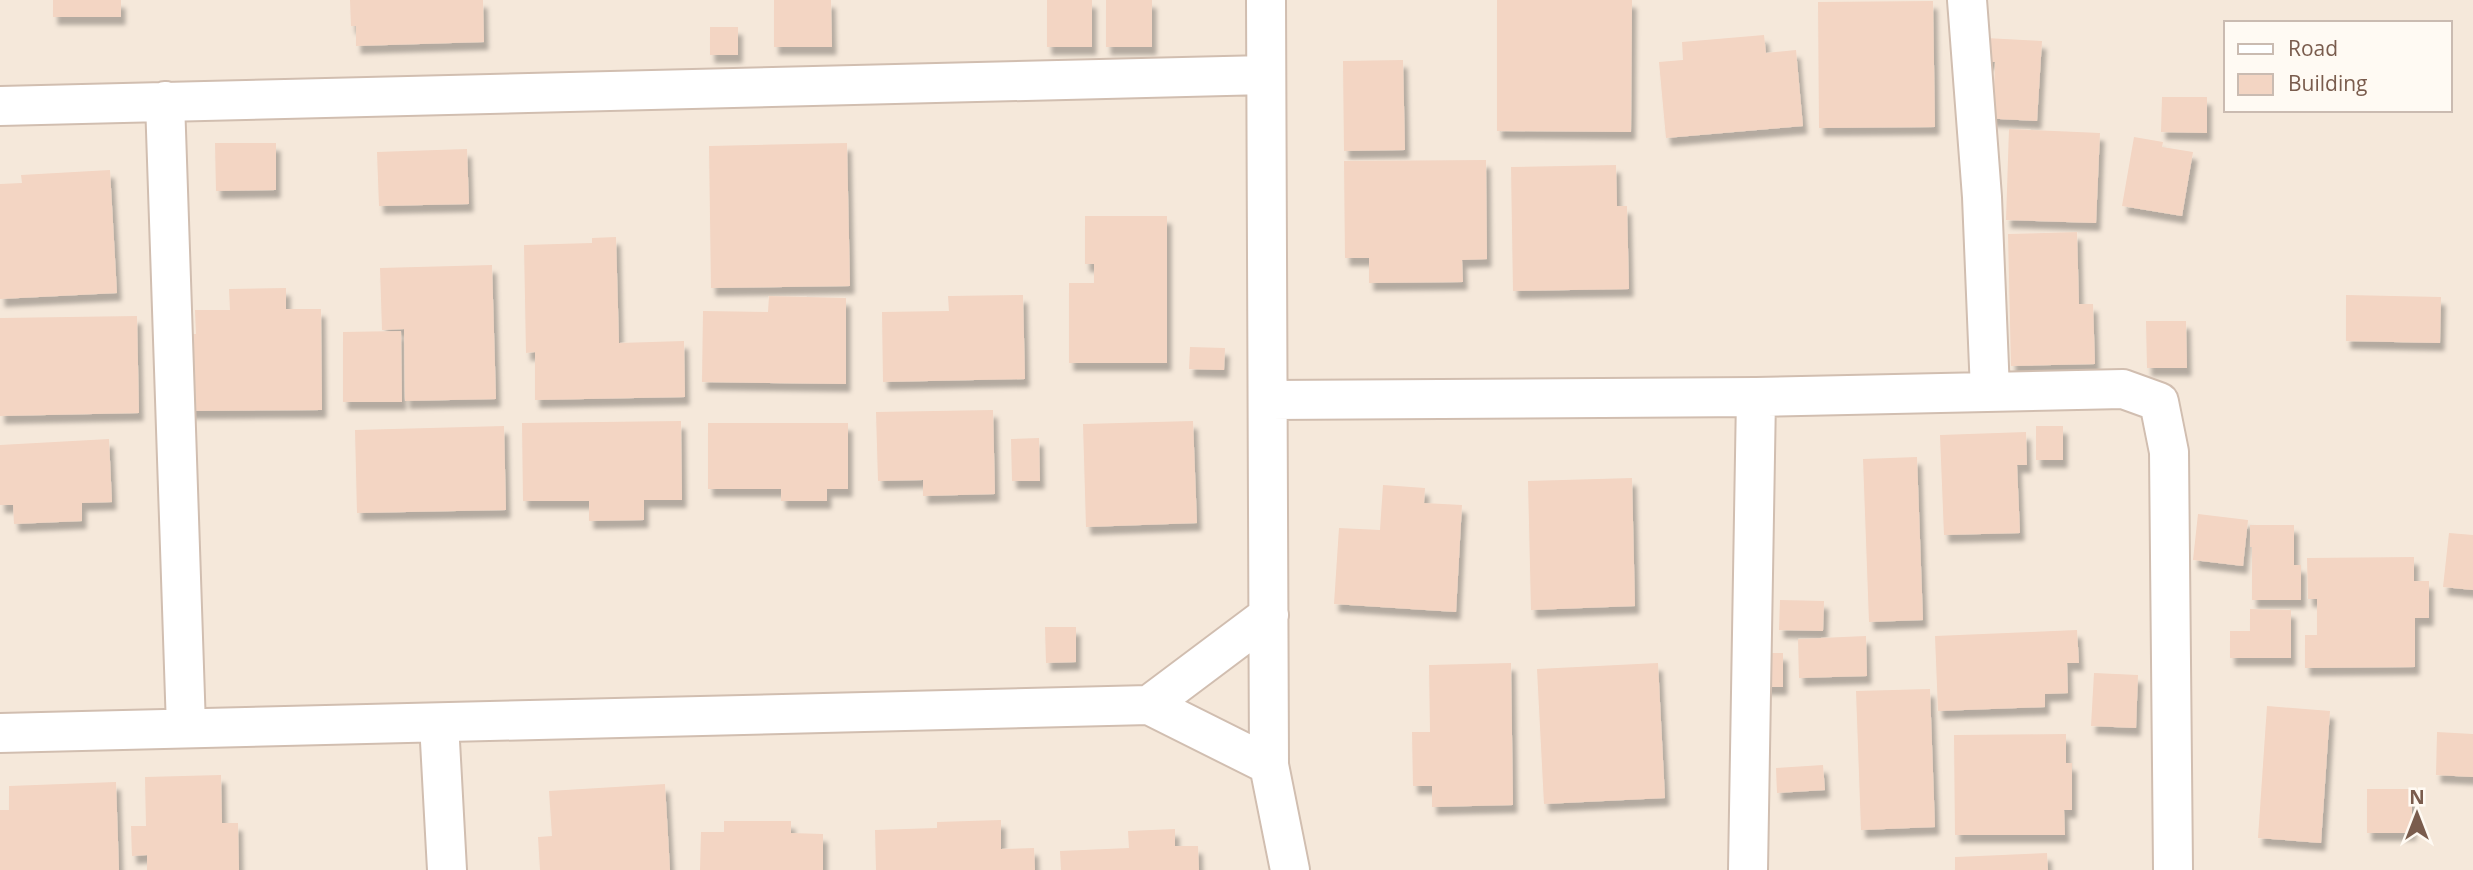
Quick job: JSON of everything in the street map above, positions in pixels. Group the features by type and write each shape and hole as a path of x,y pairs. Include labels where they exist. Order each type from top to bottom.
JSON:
{"street":[{"path":"1266,0 1269,765 1290,870"},
{"path":"1966,0 1982,197 1990,391"},
{"path":"0,106 1266,75"},
{"path":"165,101 186,727"},
{"path":"1269,400 1756,397 2123,389 2159,402 2169,452 2173,870"},
{"path":"1748,870 1756,397"},
{"path":"1149,705 1269,615"},
{"path":"0,733 1149,705 1269,765"},
{"path":"439,723 447,870"}],"shaded area":[{"path":"0,0 2473,0 2473,870 0,870"}],"building":[{"path":"53,0 121,0 121,17 53,17"},
{"path":"350,0 483,0 484,42 356,46 356,26 351,26"},
{"path":"774,0 831,0 832,47 774,47"},
{"path":"1047,0 1092,0 1092,47 1047,47"},
{"path":"1106,0 1152,0 1152,47 1106,47"},
{"path":"1497,0 1632,0 1631,132 1497,131"},
{"path":"1933,1 1935,127 1819,128 1818,2"},
{"path":"710,27 738,27 738,55 710,55"},
{"path":"1764,35 1766,53 1796,50 1803,126 1666,138 1659,62 1683,60 1682,42"},
{"path":"1986,38 2042,41 2037,121 1981,118 1983,90 1994,90 1995,62 1985,62"},
{"path":"1403,60 1405,150 1344,151 1343,61"},
{"path":"2162,97 2207,97 2207,133 2161,132"},
{"path":"2009,129 2100,133 2096,223 2006,220"},
{"path":"2134,137 2163,142 2162,147 2193,152 2182,216 2122,206"},
{"path":"215,143 276,143 276,190 216,191"},
{"path":"847,143 850,286 711,288 709,146"},
{"path":"467,149 469,204 379,206 377,152"},
{"path":"1486,160 1487,259 1462,260 1463,282 1369,283 1369,258 1345,258 1344,161"},
{"path":"1616,165 1617,206 1627,206 1629,289 1513,291 1511,167"},
{"path":"110,170 117,293 0,299 0,184 22,183 21,175"},
{"path":"1085,216 1167,216 1167,363 1069,363 1069,283 1094,283 1094,264 1085,264"},
{"path":"2077,232 2079,304 2093,304 2095,364 2011,366 2008,234"},
{"path":"616,237 619,343 684,341 685,397 535,400 535,352 526,353 524,245 592,243 592,238"},
{"path":"492,265 496,399 405,401 404,329 382,330 380,268"},
{"path":"286,288 286,309 321,309 322,410 187,411 186,334 196,334 195,310 230,310 229,289"},
{"path":"1023,295 1025,379 883,382 882,312 949,311 948,296"},
{"path":"2346,295 2441,297 2440,343 2346,341"},
{"path":"769,296 846,298 846,384 702,382 703,311 768,312"},
{"path":"137,316 139,413 0,416 0,318"},
{"path":"2146,321 2186,321 2187,368 2147,368"},
{"path":"401,331 402,402 343,402 343,332"},
{"path":"1190,347 1225,348 1224,370 1189,369"},
{"path":"993,410 995,494 923,496 923,480 878,481 876,412"},
{"path":"681,421 682,500 644,500 644,520 589,521 589,501 523,501 522,423"},
{"path":"1193,421 1197,523 1086,527 1083,424"},
{"path":"708,423 848,423 848,489 827,489 827,501 781,501 781,489 708,489"},
{"path":"504,426 506,510 357,513 355,430"},
{"path":"2036,426 2063,426 2063,460 2036,460"},
{"path":"2026,432 2027,465 2017,465 2020,533 1944,535 1940,435"},
{"path":"1039,438 1040,481 1012,481 1011,439"},
{"path":"109,439 112,502 82,503 82,521 14,524 13,505 0,505 0,445"},
{"path":"1917,457 1923,620 1869,622 1863,459"},
{"path":"1632,478 1635,606 1531,610 1528,481"},
{"path":"1383,485 1425,488 1424,503 1462,505 1456,612 1334,604 1339,528 1380,530"},
{"path":"2198,514 2248,520 2243,566 2193,560"},
{"path":"2250,525 2294,525 2294,565 2301,565 2301,600 2252,600"},
{"path":"2449,533 2473,535 2473,590 2443,587"},
{"path":"2414,557 2414,581 2429,581 2429,618 2415,618 2415,667 2305,668 2305,635 2317,635 2317,599 2308,599 2307,558"},
{"path":"1780,600 1824,601 1823,631 1779,630"},
{"path":"2250,609 2291,610 2291,658 2230,658 2230,631 2250,631"},
{"path":"1045,627 1076,627 1076,662 1046,663"},
{"path":"2077,630 2079,663 2067,663 2068,693 2045,694 2045,707 1938,711 1935,636"},
{"path":"1866,636 1867,676 1799,678 1798,639"},
{"path":"1759,653 1783,653 1783,687 1759,687"},
{"path":"1511,663 1513,805 1432,807 1432,786 1413,786 1412,732 1430,732 1429,665"},
{"path":"1658,663 1665,798 1544,804 1537,669"},
{"path":"2094,673 2138,675 2136,728 2091,726"},
{"path":"1930,689 1935,827 1861,830 1856,691"},
{"path":"2267,706 2330,711 2321,843 2258,838"},
{"path":"2437,732 2473,734 2473,777 2436,775"},
{"path":"2066,734 2066,763 2072,763 2072,810 2064,810 2065,835 1955,835 1954,735"},
{"path":"1823,765 1825,790 1777,793 1776,768"},
{"path":"221,775 222,823 238,823 239,870 147,870 147,855 132,856 131,826 146,826 145,777"},
{"path":"116,782 119,870 0,870 0,810 9,810 9,786"},
{"path":"665,784 670,870 540,870 538,837 552,836 549,791"},
{"path":"2367,789 2412,789 2412,833 2367,833"},
{"path":"1001,820 1001,849 1034,848 1035,870 876,870 875,830 937,828 937,822"},
{"path":"724,821 791,821 791,833 823,834 823,870 700,870 701,832 724,832"},
{"path":"1175,829 1175,846 1198,846 1199,870 1061,870 1060,851 1129,848 1128,831"},
{"path":"2047,853 2048,870 1955,870 1955,857"}]}
